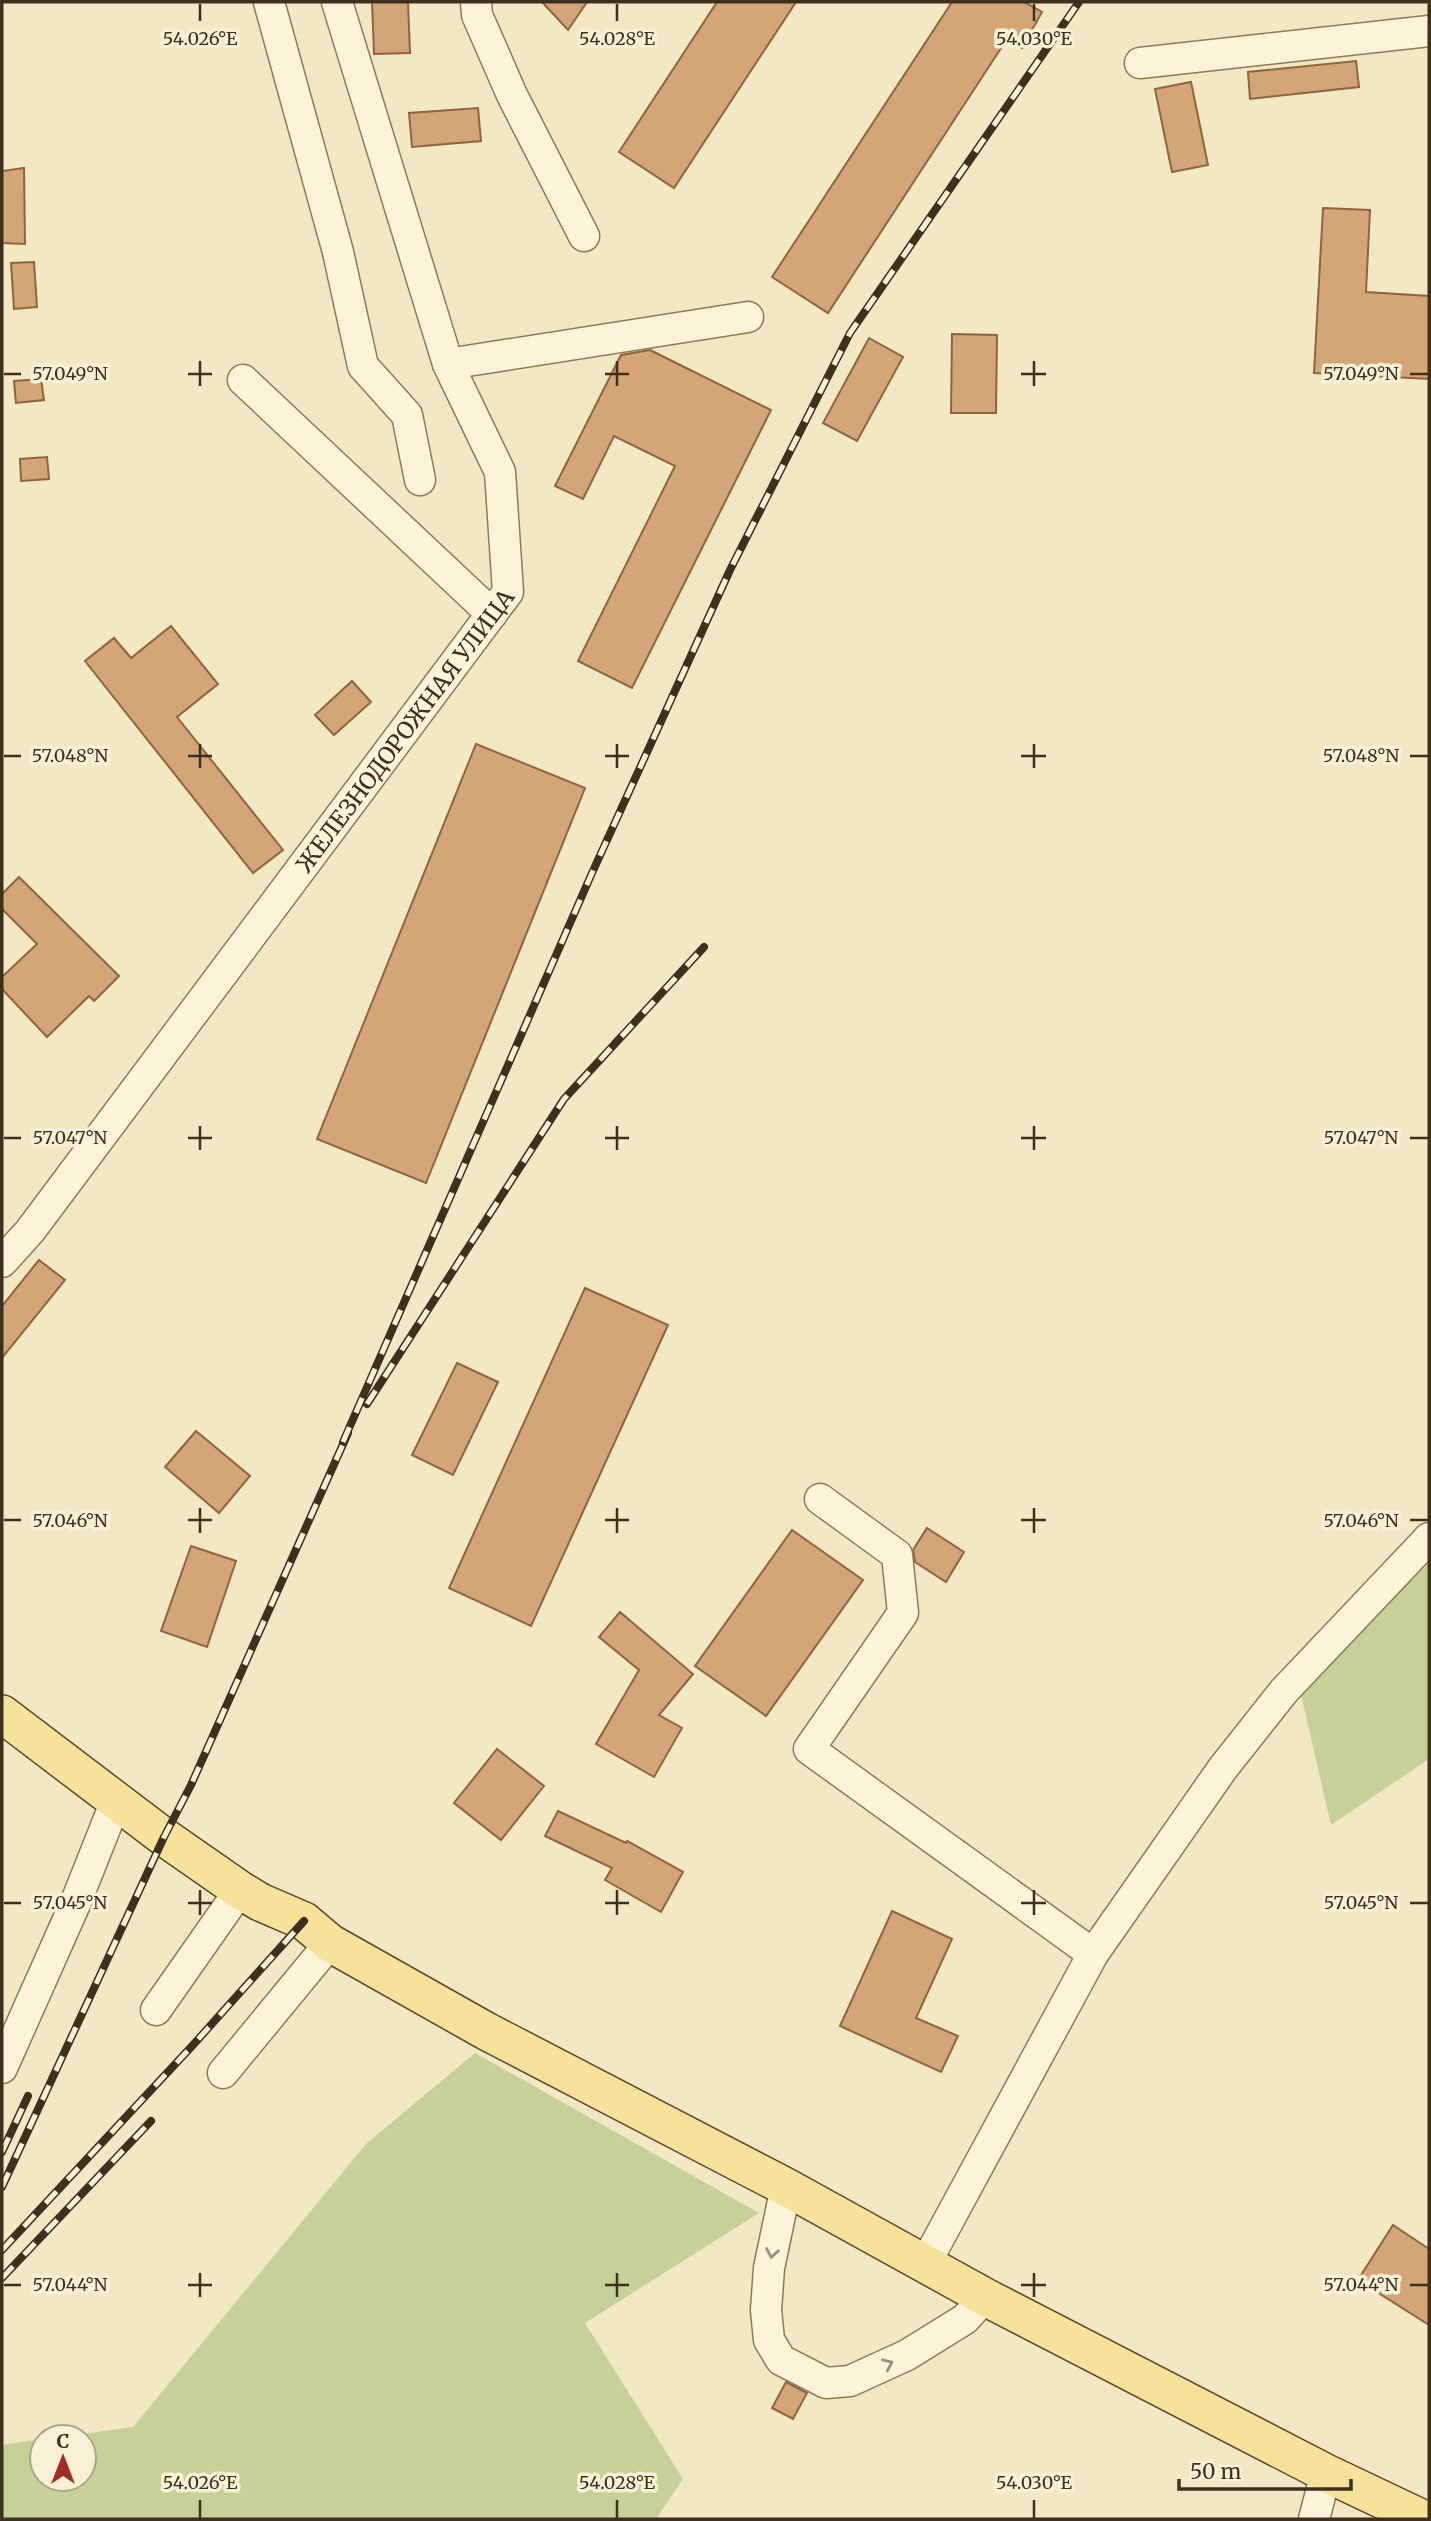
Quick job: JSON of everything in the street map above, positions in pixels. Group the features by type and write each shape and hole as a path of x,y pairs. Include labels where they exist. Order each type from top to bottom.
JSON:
{"main road":[{"path":"2,1714 240,1890 304,1921 330,1943 486,2031 786,2187 985,2297 1326,2473 1426,2518"}],"street":[{"path":"269,2 338,252 363,366 407,415 420,480"},
{"name":"ЖЕЛЕЗНОДОРОЖНАЯ УЛИЦА","path":"2,1262 30,1231 508,592 500,472 447,364 337,2"},
{"path":"476,2 477,15 512,95 584,236"},
{"path":"1140,63 1429,31"},
{"path":"447,364 748,317"},
{"path":"243,380 492,614"},
{"path":"820,1499 897,1555 902,1612 809,1749 1093,1954"},
{"path":"925,2264 1093,1954 1223,1768 1284,1691 1429,1538"},
{"path":"2,2068 75,1904 117,1801"},
{"path":"156,2010 240,1890"},
{"path":"223,2073 330,1943"},
{"path":"786,2187 769,2268 766,2311 769,2340 782,2360 826,2384 850,2381 907,2355 965,2319 985,2297"},
{"path":"1314,2519 1326,2473"}],"green space":[{"path":"1429,1564 1429,1759 1331,1825 1297,1677"},
{"path":"475,2053 759,2213 585,2323 683,2479 656,2519 2,2519 2,2445 28,2441 28,2493 98,2493 98,2432 133,2427 366,2144"}],"building":[{"path":"372,2 408,2 410,53 374,54"},
{"path":"542,2 587,2 568,30"},
{"path":"717,2 796,2 674,188 619,152"},
{"path":"952,2 1024,2 1042,12 1022,48 1007,39 828,313 772,277"},
{"path":"1356,61 1359,87 1250,99 1248,72"},
{"path":"1191,82 1208,165 1172,172 1155,89"},
{"path":"478,108 481,141 412,147 409,113"},
{"path":"24,168 25,244 2,243 2,171"},
{"path":"1323,208 1370,210 1366,292 1429,296 1429,379 1314,373"},
{"path":"34,262 37,307 14,309 11,263"},
{"path":"952,334 997,335 996,413 951,413"},
{"path":"869,338 903,357 857,441 823,423"},
{"path":"650,350 771,410 632,688 578,661 675,466 614,436 583,499 555,486 621,355"},
{"path":"41,379 44,400 16,403 14,381"},
{"path":"47,457 49,479 21,481 20,459"},
{"path":"171,626 218,684 177,717 283,850 253,873 85,661 114,638 131,658"},
{"path":"352,681 371,702 334,735 315,715"},
{"path":"476,744 585,788 426,1183 317,1139"},
{"path":"19,877 119,976 94,1001 89,996 47,1037 2,989 2,977 37,944 2,909 2,894"},
{"path":"39,1260 65,1280 2,1358 2,1306"},
{"path":"585,1288 668,1325 531,1626 449,1588"},
{"path":"457,1363 498,1382 453,1475 412,1455"},
{"path":"196,1431 250,1476 219,1513 165,1467"},
{"path":"927,1528 964,1552 946,1582 915,1562 913,1550"},
{"path":"792,1530 863,1580 766,1716 695,1666"},
{"path":"191,1546 236,1561 207,1647 161,1631"},
{"path":"620,1612 693,1674 659,1715 682,1728 654,1777 596,1744 639,1670 599,1637"},
{"path":"497,1749 544,1786 501,1840 454,1803"},
{"path":"558,1811 626,1843 627,1841 683,1872 661,1912 605,1880 612,1868 545,1836"},
{"path":"892,1911 952,1939 916,2018 958,2036 941,2072 840,2026"},
{"path":"1393,2225 1429,2249 1429,2325 1358,2280"},
{"path":"786,2382 807,2393 793,2419 772,2408"}],"railway":[{"path":"343,1442 592,873 730,570 850,333 1079,2"},
{"path":"367,1404 564,1099 704,947"},
{"path":"2,2187 164,1837 191,1785 348,1433"},
{"path":"2,2250 304,1921"},
{"path":"2,2152 28,2096"},
{"path":"2,2278 151,2121"}]}
